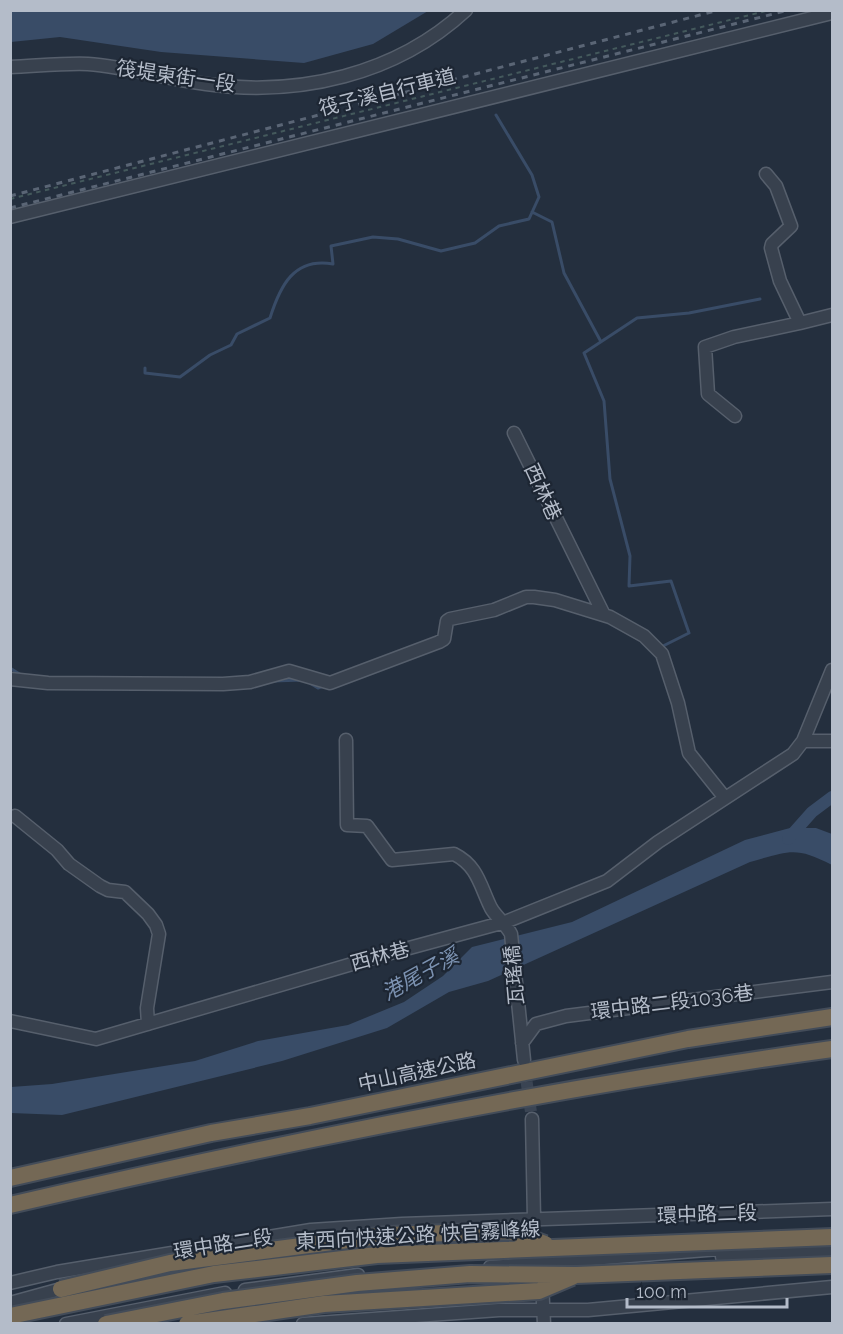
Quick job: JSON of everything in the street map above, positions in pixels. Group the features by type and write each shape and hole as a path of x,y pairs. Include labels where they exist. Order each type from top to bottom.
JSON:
{"highway":[{"name":"中山高速公路","path":"10,1178 211,1132 322,1113 688,1039 832,1017"},
{"path":"10,1205 214,1159 443,1113 684,1069 832,1049"},
{"path":"62,1289 170,1263 303,1243 386,1235 510,1231 555,1247"},
{"name":"東西向快速公路 快官霧峰線","path":"10,1316 214,1274 280,1264 377,1255 832,1238"},
{"path":"106,1323 223,1301 357,1283 470,1274 576,1275 832,1265"},
{"path":"187,1323 324,1304 538,1291 576,1275"}],"street":[{"name":"筏堤東街一段","path":"10,67 87,64 207,84 301,86 362,72 390,60 438,33 466,10"},
{"path":"10,217 832,12"},
{"path":"766,174 776,186 791,226 772,244 771,248 780,281 800,322"},
{"path":"735,416 708,394 705,347 734,337 832,315"},
{"name":"西林巷","path":"514,434 604,615"},
{"path":"10,679 48,683 223,684 250,682 288,671 330,683 439,642 444,639 447,621 450,619 494,610 526,597 555,600 604,615 644,636 662,654 678,703 688,753 725,798"},
{"name":"西林巷","path":"10,1021 96,1039 376,957 505,922 607,881 658,842 793,754 803,741 832,670"},
{"path":"346,740 347,825 367,826 392,860 454,854 463,858 476,871 492,910 505,922"},
{"path":"803,741 832,741"},
{"path":"15,816 57,850 69,864 100,886 108,890 125,892 141,905 156,925 159,934 147,1008 148,1024"},
{"name":"瓦瑤橋","path":"505,922 511,934 524,1060"},
{"name":"環中路二段1036巷","path":"522,1043 536,1024 566,1016 832,982"},
{"path":"528,1323 524,1310 534,1219 532,1119"},
{"name":"環中路二段","path":"10,1282 57,1272 312,1230 534,1219 832,1209"},
{"path":"534,1219 541,1234 544,1323"},
{"name":"環中路二段","path":"541,1267 594,1260 742,1248 832,1245"},
{"name":"環中路二段","path":"114,1323 300,1286 541,1267 768,1253 832,1252"},
{"name":"環中路二段","path":"66,1323 187,1299 330,1277 527,1268"},
{"path":"303,1323 524,1310 588,1310 832,1287"},
{"path":"10,1303 62,1289"}],"path":[{"name":"筏子溪自行車道","path":"10,199 770,10"}],"water":[{"path":"11,10 428,11 373,44 304,63 161,52 60,37 11,42"},
{"path":"790,828 816,828 832,834 832,865 809,855 792,852 750,862 488,981 449,992 387,1028 282,1061 62,1115 11,1113 11,1087 52,1084 195,1061 258,1041 348,1025 404,1002 443,976 472,947 572,922 745,840"}],"waterway":[{"path":"145,368 145,373 180,377 210,355 231,345 237,334 270,318 279,295 291,276 308,265 333,264 331,246 373,237 398,239 441,251 475,243 499,226 529,219 539,197 532,175 496,115"},
{"path":"532,212 552,222 564,273 600,340"},
{"path":"659,648 689,633 671,581 629,586 630,556 610,479 604,401 584,353 637,318 689,313 760,299"},
{"path":"10,668 21,675"},
{"path":"273,681 302,680"},
{"path":"308,682 318,688 323,686"},
{"path":"788,839 812,812 832,797"}],"tunnel":[{"path":"524,1064 532,1119"}],"railway":[{"path":"10,196 719,10"},
{"path":"10,208 789,10"}],"water label":[{"name":"港尾子溪","path":"420,974"}]}
